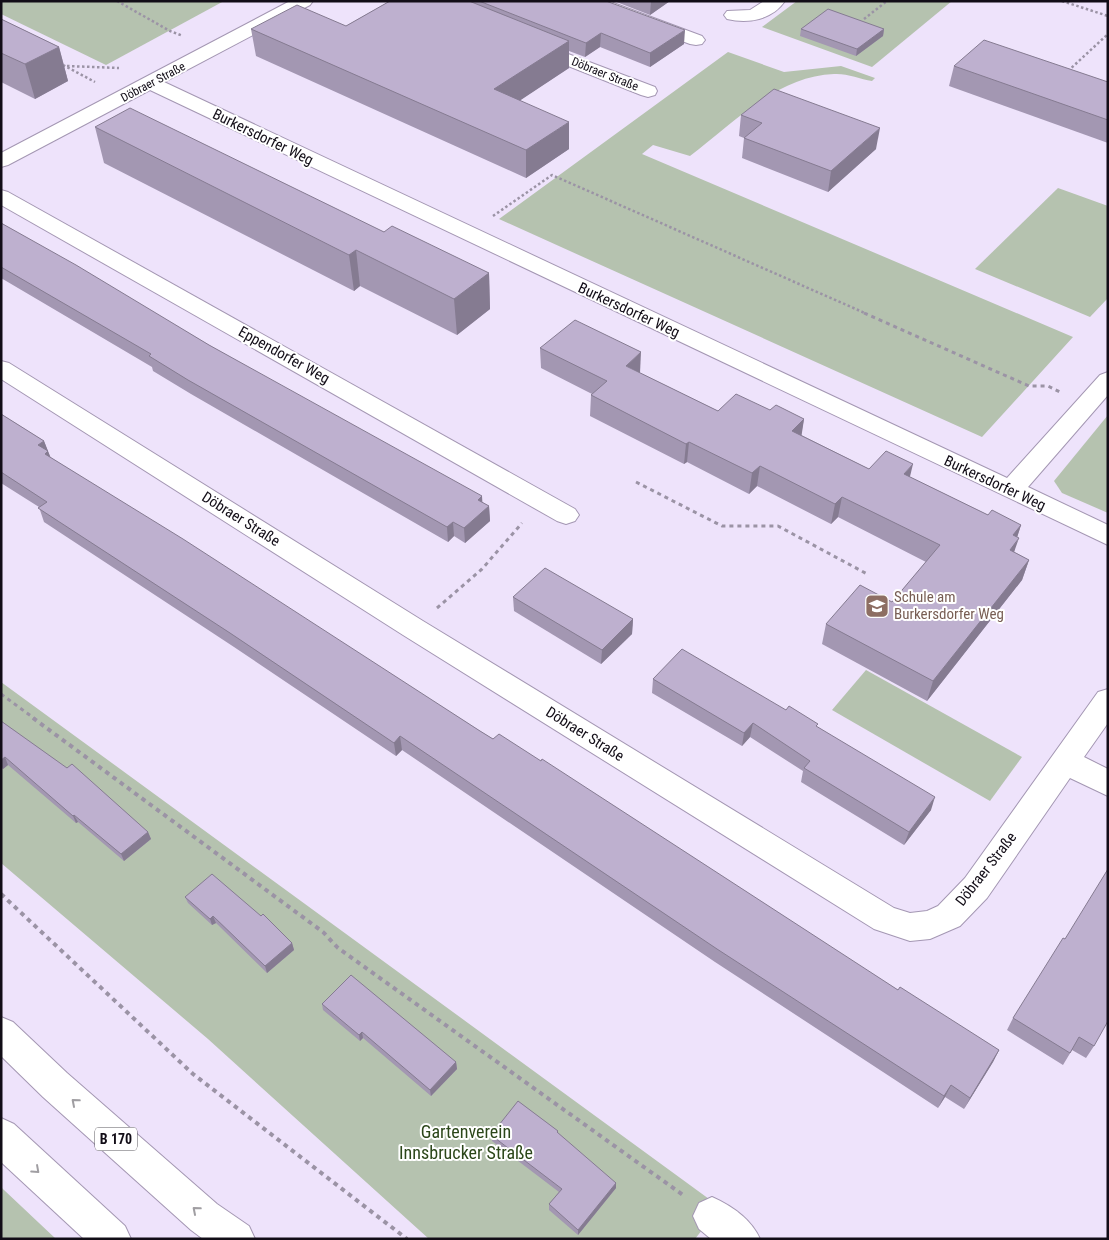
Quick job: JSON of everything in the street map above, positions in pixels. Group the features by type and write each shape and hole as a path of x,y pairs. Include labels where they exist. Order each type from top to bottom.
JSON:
{"street":[{"name":"Döbraer Straße","path":"7,152 122,98 304,1"},
{"path":"591,1 696,40"},
{"path":"733,15 754,16 771,2"},
{"name":"Döbraer Straße","path":"522,41 648,91"},
{"name":"Burkersdorfer Weg","path":"156,80 467,235 1108,536"},
{"name":"Eppendorfer Weg","path":"1,196 566,515"},
{"name":"Döbraer Straße","path":"1,368 414,628 886,919 910,927 930,925 949,916 969,895 1108,700"},
{"path":"1011,490 1108,380"},
{"path":"1065,761 1108,784"},
{"name":"B 170","path":"1,1033 55,1085 204,1217 236,1239"},
{"path":"1,1136 30,1165 112,1239"},
{"path":"712,1216 741,1239"}],"path":[{"path":"117,1 170,31 216,48"},
{"path":"864,19 887,1"},
{"path":"1062,1 1108,16"},
{"path":"1063,76 1108,34"},
{"path":"55,62 122,98"},
{"path":"64,66 147,69 156,80"},
{"path":"467,235 552,175 1028,386 1048,386 1074,398 1083,409"},
{"path":"636,482 722,526 778,526 869,575"},
{"path":"414,628 482,569 516,532 537,499"},
{"path":"1,694 324,932 338,948 712,1216"},
{"path":"1,894 193,1074 406,1239"}],"green space":[{"path":"1,1 224,1 106,65 1,14"},
{"path":"797,1 952,1 872,67 762,27"},
{"path":"728,52 784,72 841,66 875,78 872,81 848,75 834,74 813,77 793,83 774,92 756,104 690,156 653,145 642,154 1073,337 982,437 499,219"},
{"path":"1058,188 1108,206 1108,298 1090,317 975,269"},
{"path":"1108,415 1108,513 1062,493 1054,481"},
{"path":"866,670 1022,757 990,801 832,710"},
{"name":"Gartenverein Innsbrucker Straße","path":"1,682 720,1207 695,1239 429,1239 208,1039 1,863"},
{"path":"1,1187 4,1190 56,1239 1,1239"}],"building":[{"path":"390,1 469,1 569,41 494,89 569,122 526,150 251,29 297,5 346,26"},
{"path":"479,1 606,1 685,30 650,53 601,33 586,43"},
{"path":"828,9 884,29 857,49 801,29"},
{"path":"1,19 59,47 25,64 1,53"},
{"path":"984,40 1108,82 1108,120 954,66"},
{"path":"774,89 880,128 831,171 744,138 762,123 741,115"},
{"path":"130,108 384,232 392,226 489,273 454,299 356,250 349,255 95,127"},
{"path":"1,223 76,265 209,345 482,496 478,500 489,506 464,528 453,522 447,527 188,380 149,356 151,354 1,267"},
{"path":"575,320 641,352 626,366 718,411 736,394 770,410 776,405 804,419 792,431 869,469 886,451 913,464 904,474 988,515 992,510 1021,525 1013,535 1019,538 1010,550 1029,560 933,681 826,624 860,585 892,602 940,545 842,497 835,504 760,466 752,473 689,442 686,444 591,395 607,381 540,348"},
{"path":"1,414 44,441 38,445 48,451 45,454 183,539 493,739 499,734 541,761 542,759 898,990 900,987 999,1050 970,1098 951,1085 944,1096 717,949 400,736 394,743 38,508 47,502 1,472"},
{"path":"545,568 633,619 602,650 513,597"},
{"path":"682,649 786,710 789,706 818,724 816,726 935,797 909,832 804,768 810,761 753,723 744,733 653,679"},
{"path":"1,721 67,768 72,764 148,832 121,854 73,816 5,757 1,760"},
{"path":"1108,869 1108,1021 1094,1046 1079,1037 1070,1053 1013,1018"},
{"path":"212,874 261,916 263,914 292,943 265,966 213,916 210,919 185,897"},
{"path":"351,975 456,1062 430,1090 362,1032 359,1035 322,1004"},
{"path":"518,1101 558,1131 616,1183 578,1230 549,1204 562,1189 491,1135"}],"place":[{"name":"Schule am Burkersdorfer Weg","path":"877,606"}]}
